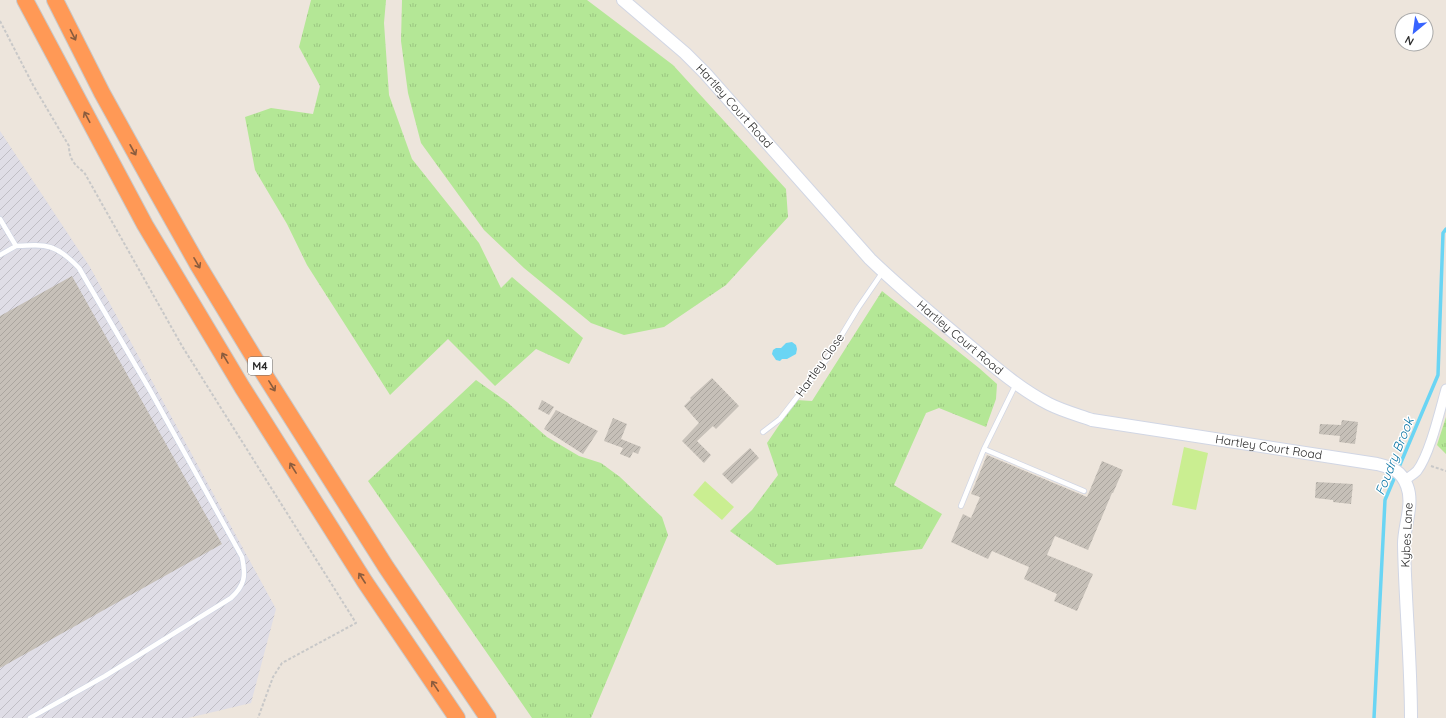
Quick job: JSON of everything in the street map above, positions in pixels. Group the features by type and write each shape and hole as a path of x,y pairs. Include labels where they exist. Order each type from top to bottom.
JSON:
{"highway":[{"name":"M4","path":"25,0 144,225 242,387 365,582 457,718"},
{"name":"M4","path":"55,0 135,154 264,374 386,567 488,718"}],"street":[{"name":"Hartley Court Road","path":"623,0 706,73 870,259 948,328 1016,384 1050,404 1092,420 1377,464 1400,474"},
{"path":"1400,474 1412,476 1422,463 1432,438 1446,389"},
{"name":"Kybes Lane","path":"1400,474 1408,487 1410,498 1404,541 1411,718"}],"lane":[{"path":"0,219 16,246"},
{"path":"0,255 16,246 38,245 54,248 70,258 79,268 242,558 245,570 244,580 239,590 231,598 105,676 30,718"},
{"name":"Hartley Close","path":"762,432 780,419 829,356 858,308 883,271"},
{"path":"961,506 984,449 1016,384"},
{"path":"984,449 1084,491"}],"path":[{"path":"0,21 33,85 69,146 69,155 76,167 84,172 182,346 356,623 282,663 273,677 258,718"},
{"path":"1422,463 1446,471"}],"shaded area":[{"path":"0,131 90,267 276,609 251,703 188,718 0,718"}],"green space":[{"path":"311,0 386,0 384,23 389,95 412,159 479,243 501,288 512,277 583,338 569,364 536,349 495,386 448,339 390,395 307,265 287,224 255,170 245,117 271,108 313,114 320,86 299,47"},
{"path":"402,0 587,0 673,65 786,189 788,217 726,285 664,327 624,335 591,323 524,268 484,230 421,143 408,93 401,41"},
{"path":"882,291 997,384 996,399 986,427 939,408 926,413 894,485 942,514 922,549 777,565 730,531 752,510 778,475 767,443 796,400 812,401"},
{"path":"476,380 507,402 547,437 579,456 601,463 620,477 662,517 668,535 591,718 532,718 368,481"},
{"path":"1446,417 1446,454 1437,445"},
{"path":"1184,447 1208,453 1196,510 1172,505"},
{"path":"705,481 734,507 722,520 693,495"}],"water":[{"path":"792,342 796,345 796,354 787,359 782,359 780,361 776,360 772,354 773,350 776,348 781,348 786,343"}],"building":[{"path":"72,276 222,544 0,668 0,316"},
{"path":"712,378 739,406 716,429 713,426 697,441 711,455 704,463 682,441 699,423 684,406 691,399 690,398"},
{"path":"542,400 554,407 549,415 538,409"},
{"path":"556,410 598,431 583,454 544,429"},
{"path":"613,418 627,424 621,439 641,447 638,454 633,452 630,458 620,454 623,448 604,441"},
{"path":"1342,420 1358,422 1355,444 1339,442 1340,436 1319,434 1320,424 1341,425"},
{"path":"750,448 759,458 732,484 722,474"},
{"path":"987,455 1087,497 1102,461 1123,470 1088,550 1055,536 1047,555 1093,574 1077,611 1054,601 1057,594 1024,579 1029,567 992,551 988,559 951,542 963,514 971,518 980,497 971,494"},
{"path":"1316,482 1353,484 1351,504 1315,498"}],"waterway":[{"name":"Foudry Brook","path":"1374,718 1385,500 1438,375 1443,233 1446,229"}]}
